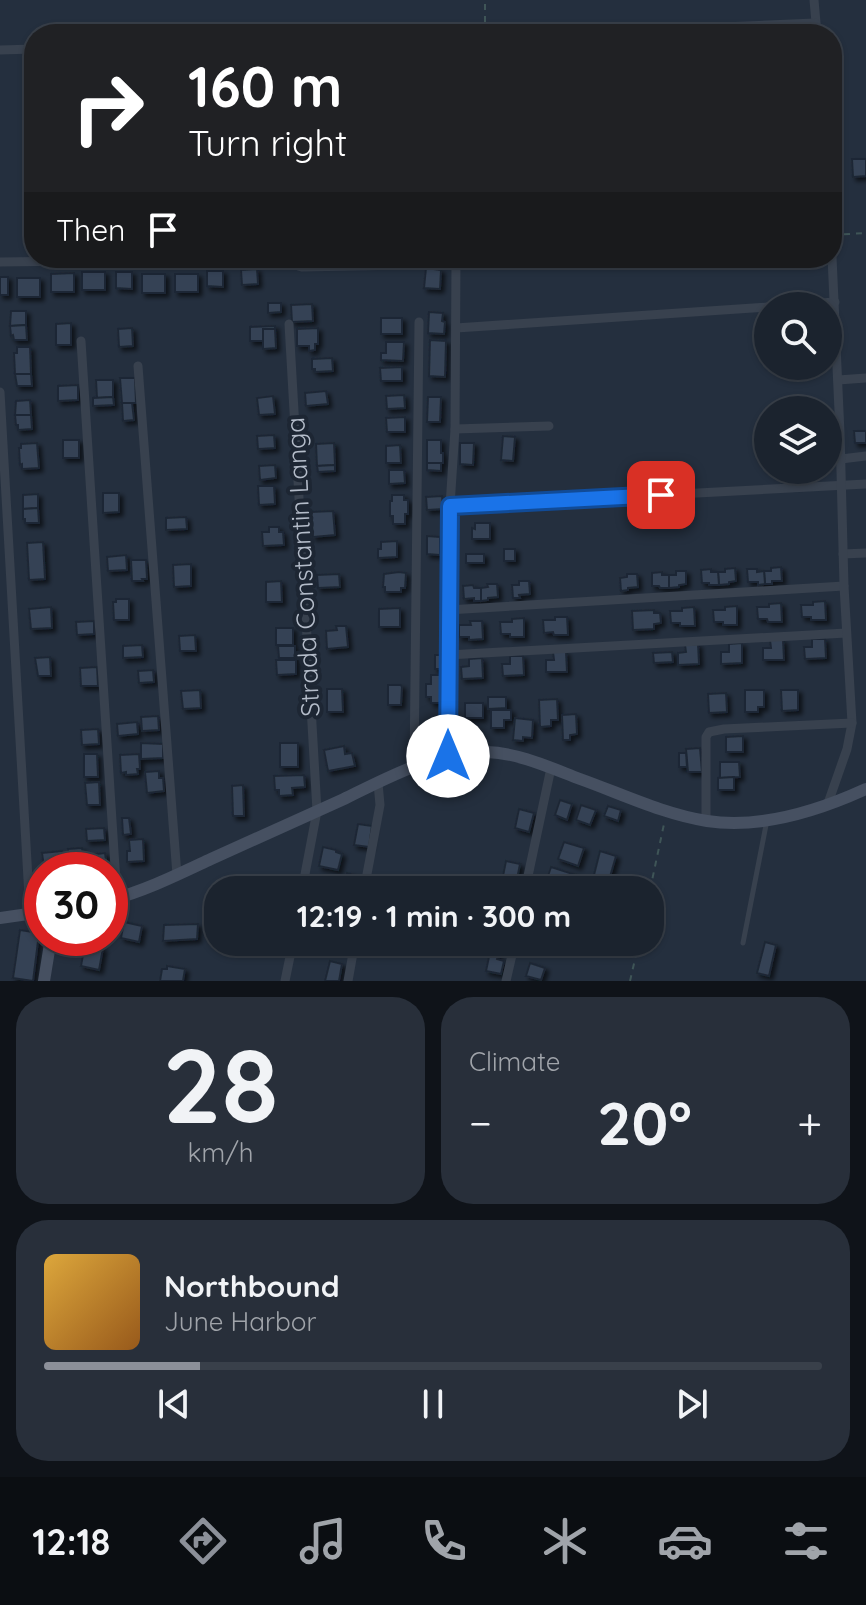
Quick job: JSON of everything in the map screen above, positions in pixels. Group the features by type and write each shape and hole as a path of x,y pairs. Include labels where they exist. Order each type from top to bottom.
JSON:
{"main road":[{"path":"128,894 177,875 414,767 468,752 491,752 520,758 667,811 706,821 767,819 827,806 866,789"},
{"path":"0,918 24,915"},
{"path":"44,981 48,956"}],"street":[{"path":"792,24 815,23 814,0"},
{"path":"0,50 24,49"},
{"path":"0,262 24,262"},
{"path":"448,756 456,268"},
{"path":"833,268 834,292"},
{"path":"456,328 754,308"},
{"path":"414,767 419,322"},
{"name":"Strada Constantin Langa","path":"289,324 317,811 305,876"},
{"path":"81,341 111,852"},
{"path":"138,366 177,875"},
{"path":"842,380 866,378"},
{"path":"838,380 839,396"},
{"path":"0,392 32,852"},
{"path":"455,429 549,426"},
{"path":"842,459 866,456"},
{"path":"450,506 866,484"},
{"path":"827,806 847,749 852,723 841,485"},
{"path":"843,554 866,553"},
{"path":"448,610 844,586"},
{"path":"448,655 846,633"},
{"path":"706,821 706,737 709,732 852,723"},
{"path":"528,876 551,768"},
{"path":"367,876 380,805 378,783"},
{"path":"285,981 290,956"},
{"path":"348,981 352,956"},
{"path":"506,981 512,956"}],"lane":[{"path":"743,943 767,819"}],"path":[{"path":"485,0 485,24"},
{"path":"842,234 866,233"},
{"path":"653,876 667,811"},
{"path":"630,981 636,956"}],"building":[{"path":"852,159 866,159 866,176 853,177"},
{"path":"426,268 441,270 440,289 424,288"},
{"path":"257,269 258,284 242,285 241,270"},
{"path":"207,271 223,271 223,287 207,286"},
{"path":"82,272 105,272 105,290 82,290"},
{"path":"116,272 132,272 132,289 116,288"},
{"path":"74,273 74,292 51,292 51,274"},
{"path":"142,274 165,274 165,293 142,293"},
{"path":"175,274 198,274 198,292 175,292"},
{"path":"0,277 8,277 8,295 0,295"},
{"path":"17,278 40,278 40,297 17,297"},
{"path":"268,303 281,303 281,312 268,313"},
{"path":"312,304 313,321 292,322 291,305"},
{"path":"11,311 26,311 26,325 10,326"},
{"path":"429,312 443,313 444,334 428,333"},
{"path":"381,318 402,318 402,334 381,334"},
{"path":"71,323 71,345 56,345 56,324"},
{"path":"26,325 27,340 14,340 10,326"},
{"path":"275,326 275,329 263,329 263,341 250,341 250,327"},
{"path":"132,328 133,346 119,347 118,329"},
{"path":"318,328 315,350 309,351 309,346 297,346 297,329"},
{"path":"263,329 275,329 276,348 263,349"},
{"path":"430,340 446,341 445,377 429,376"},
{"path":"386,342 404,342 403,361 381,360 381,353 386,353"},
{"path":"17,347 30,347 31,374 15,374 14,353 17,353"},
{"path":"332,358 333,371 315,372 312,369 312,359"},
{"path":"402,367 402,381 381,381 380,368"},
{"path":"15,374 31,374 32,386 17,386"},
{"path":"120,378 135,378 136,403 122,403"},
{"path":"96,380 113,380 113,397 97,398"},
{"path":"78,385 78,400 58,401 58,386"},
{"path":"326,391 328,404 306,406 305,393"},
{"path":"404,395 405,408 387,409 386,396"},
{"path":"273,396 275,414 259,415 257,398"},
{"path":"113,397 114,405 93,406 93,398"},
{"path":"428,397 441,397 440,422 427,422"},
{"path":"30,400 31,415 15,415 16,401"},
{"path":"122,403 132,403 134,420 123,421"},
{"path":"15,415 31,415 32,429 18,430"},
{"path":"405,417 405,432 387,432 386,418"},
{"path":"854,431 866,431 866,443 855,443"},
{"path":"274,435 275,448 258,449 257,436"},
{"path":"503,436 515,437 513,461 501,460"},
{"path":"63,440 79,440 79,458 63,458"},
{"path":"427,440 441,440 443,463 427,463"},
{"path":"37,443 39,468 22,469 21,444"},
{"path":"334,443 335,465 317,466 316,444"},
{"path":"460,443 474,443 473,465 460,464"},
{"path":"400,445 401,463 386,463 386,446"},
{"path":"427,463 441,463 441,471 427,470"},
{"path":"275,465 276,478 260,480 259,466"},
{"path":"335,465 335,471 318,472 317,466"},
{"path":"389,470 404,470 405,483 389,484"},
{"path":"258,486 274,486 275,504 259,505"},
{"path":"103,493 119,493 119,512 103,513"},
{"path":"38,494 38,508 23,509 23,495"},
{"path":"392,495 404,495 404,500 408,500 405,524 393,524 393,516 390,516"},
{"path":"442,496 443,509 427,510 426,497"},
{"path":"38,508 39,523 25,523 23,509"},
{"path":"333,511 335,535 313,537 311,512"},
{"path":"186,517 187,529 166,530 166,518"},
{"path":"475,523 490,523 490,539 472,539"},
{"path":"269,527 279,527 279,532 283,532 284,545 263,546 262,532 269,532"},
{"path":"427,536 440,537 440,555 427,554"},
{"path":"397,541 397,557 378,558 381,542"},
{"path":"43,542 45,579 29,580 27,543"},
{"path":"504,549 515,549 515,561 504,561"},
{"path":"466,554 484,554 484,563 466,563"},
{"path":"126,555 127,570 108,571 107,557"},
{"path":"131,560 146,560 147,579 132,581"},
{"path":"191,564 191,586 174,587 173,565"},
{"path":"781,567 782,581 765,584 764,571"},
{"path":"735,568 736,581 719,585 718,572"},
{"path":"711,569 711,572 718,572 719,585 702,583 701,570"},
{"path":"747,569 764,571 765,584 748,582"},
{"path":"676,571 686,571 686,584 669,588 669,575 676,575"},
{"path":"662,572 662,575 669,575 669,588 652,586 652,573"},
{"path":"406,573 405,588 401,588 401,592 385,592 384,574"},
{"path":"339,574 340,587 318,588 317,575"},
{"path":"627,574 637,574 638,587 621,591 620,578 627,577"},
{"path":"281,581 282,602 266,602 266,582"},
{"path":"519,581 529,581 530,594 513,598 512,585 519,585"},
{"path":"487,584 497,584 498,597 481,601 481,588 488,587"},
{"path":"473,585 474,588 481,588 481,601 464,599 463,586"},
{"path":"129,599 129,620 114,620 113,602"},
{"path":"825,601 826,620 802,617 801,605"},
{"path":"781,603 782,622 758,619 757,607"},
{"path":"737,606 737,625 714,622 713,610"},
{"path":"51,607 52,628 31,629 29,609"},
{"path":"694,607 695,626 671,623 670,611"},
{"path":"400,608 400,627 379,627 379,609"},
{"path":"654,610 654,613 660,613 661,623 654,624 654,629 633,630 632,611"},
{"path":"555,617 567,617 568,635 544,633 543,620 555,620"},
{"path":"524,618 524,637 501,634 500,622"},
{"path":"94,621 94,634 77,635 76,622"},
{"path":"470,621 482,621 483,639 459,637 459,625 471,625"},
{"path":"336,626 346,626 348,647 327,649 326,631 337,630"},
{"path":"276,628 293,628 293,645 276,645"},
{"path":"195,635 196,651 180,651 179,636"},
{"path":"812,639 825,639 826,658 805,659 804,647 812,647"},
{"path":"770,640 783,640 784,660 763,660 763,648 771,648"},
{"path":"742,643 742,663 721,664 721,652 729,652 729,644"},
{"path":"698,644 699,664 678,665 678,653 686,652 685,645"},
{"path":"142,645 143,657 123,658 123,646"},
{"path":"278,646 295,646 295,658 279,658"},
{"path":"553,652 566,652 567,672 546,672 546,660 554,660"},
{"path":"672,652 673,662 654,663 653,653"},
{"path":"435,655 442,655 442,669 435,669"},
{"path":"510,656 523,656 524,675 503,676 502,664 510,664"},
{"path":"50,657 51,676 38,676 35,658"},
{"path":"482,658 483,678 462,679 461,667 469,666 469,659"},
{"path":"276,660 296,660 296,674 277,675"},
{"path":"97,667 98,686 81,686 80,668"},
{"path":"153,670 154,682 139,683 138,671"},
{"path":"431,675 440,675 440,703 431,703 431,697 426,697 426,684 431,684"},
{"path":"388,685 401,685 401,705 388,705"},
{"path":"327,689 342,689 343,712 327,712"},
{"path":"200,690 201,708 183,709 181,691"},
{"path":"745,690 764,690 764,707 758,707 758,712 745,712"},
{"path":"781,690 798,690 798,710 782,711"},
{"path":"726,693 727,712 709,713 708,694"},
{"path":"488,697 506,697 506,708 488,709"},
{"path":"557,699 558,720 551,720 551,726 540,727 539,700"},
{"path":"465,703 483,703 483,718 465,718"},
{"path":"491,710 511,710 511,720 504,720 504,728 491,728"},
{"path":"576,714 577,734 570,735 570,740 563,740 562,715"},
{"path":"158,716 159,730 142,731 141,717"},
{"path":"515,718 533,720 532,738 513,740"},
{"path":"137,722 138,734 118,736 117,724"},
{"path":"98,729 99,744 82,745 81,730"},
{"path":"743,736 743,752 726,752 726,737"},
{"path":"141,743 163,744 163,758 141,759"},
{"path":"280,743 298,743 298,767 280,767"},
{"path":"344,746 345,754 352,753 355,766 328,771 324,750"},
{"path":"700,748 702,772 688,772 686,749"},
{"path":"679,753 686,753 687,767 679,767"},
{"path":"84,754 97,754 98,777 84,777"},
{"path":"139,754 138,774 121,773 120,755"},
{"path":"720,762 739,762 740,777 720,778"},
{"path":"159,771 164,791 147,793 145,772"},
{"path":"304,775 305,787 292,788 293,795 279,796 279,790 275,790 274,776"},
{"path":"734,777 734,790 718,790 718,778"},
{"path":"99,782 100,805 87,805 85,783"},
{"path":"243,785 244,816 233,816 232,786"},
{"path":"560,800 572,804 567,820 555,815"},
{"path":"581,805 596,810 590,825 576,820"},
{"path":"608,806 621,810 618,821 604,816"},
{"path":"519,809 534,813 529,832 515,828"},
{"path":"122,818 129,818 131,834 123,835"},
{"path":"358,824 372,826 369,847 354,845"},
{"path":"104,828 105,840 87,841 86,829"},
{"path":"143,839 144,861 128,862 129,840"},
{"path":"564,842 584,848 578,866 558,859"},
{"path":"323,847 342,854 338,870 319,866"},
{"path":"82,848 82,852 68,852 68,849"},
{"path":"600,851 616,856 610,876 594,876"},
{"path":"506,861 520,864 518,876 503,876"},
{"path":"551,867 576,875 576,876 548,876"},
{"path":"128,923 142,926 139,942 128,940"},
{"path":"198,924 197,939 163,941 164,925"},
{"path":"20,930 24,931 24,956 36,956 33,981 13,978"},
{"path":"765,942 776,945 769,976 757,973"},
{"path":"83,956 102,956 99,970 81,966"},
{"path":"489,956 498,956 497,959 504,961 501,974 486,971"},
{"path":"330,961 342,964 339,981 325,981"},
{"path":"530,963 545,968 541,980 526,976"},
{"path":"167,966 185,969 183,981 160,981 162,969 167,969"}],"route":[{"path":"448,756 450,506 661,495"}]}
